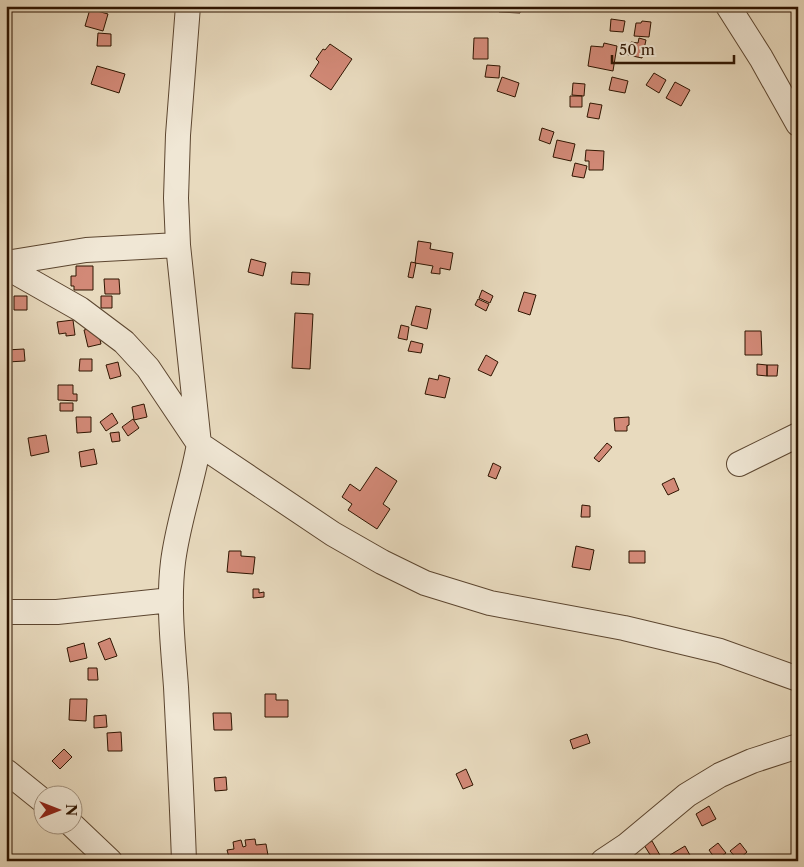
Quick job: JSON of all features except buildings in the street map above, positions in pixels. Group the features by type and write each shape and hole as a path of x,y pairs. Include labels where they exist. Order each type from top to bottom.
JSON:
{"street":[{"path":"184,861 170,600 173,562 199,444 178,245 176,198 178,135 188,6"},
{"path":"728,6 761,58 798,124"},
{"path":"6,265 86,250 178,245"},
{"path":"6,265 80,309 124,342 148,368 199,444 333,534 382,562 425,583 490,603 624,628 720,652 798,679"},
{"path":"739,464 798,435"},
{"path":"6,612 57,612 170,600"},
{"path":"603,861 632,853 687,796 720,775 752,761 798,746"},
{"path":"6,771 32,792"},
{"path":"82,834 110,861"}]}
